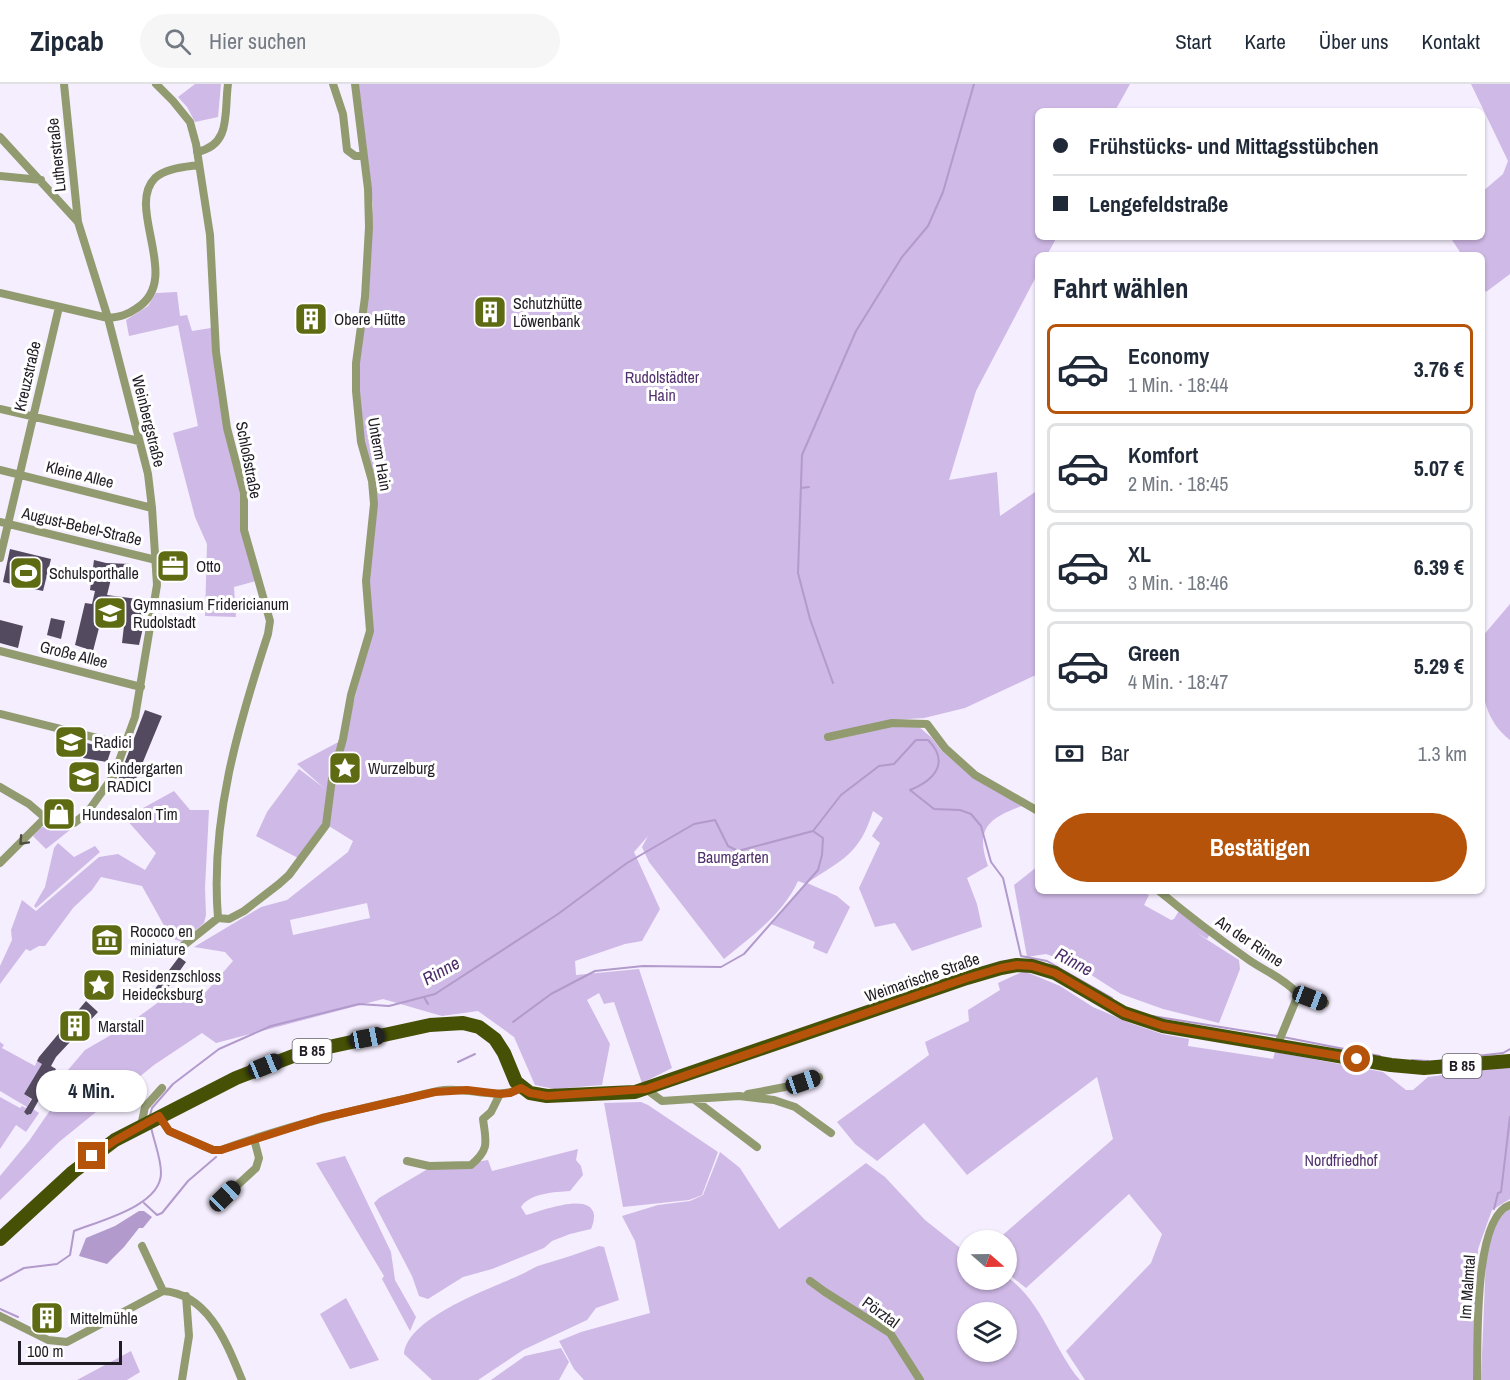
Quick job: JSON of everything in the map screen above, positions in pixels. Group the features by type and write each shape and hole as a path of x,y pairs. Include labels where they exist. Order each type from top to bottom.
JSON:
{"main road":[{"name":"Weimarische Straße","path":"521,1088 530,1093 547,1096 646,1089 967,978 1017,965 1032,966 1055,973 1135,1018 1163,1026 1278,1040 1413,1067 1447,1067 1510,1061"},
{"name":"B 85","path":"0,1239 91,1157 150,1121 236,1078 284,1058 360,1039 453,1022 479,1027 495,1040 504,1053 514,1080 521,1088"}],"street":[{"name":"Lutherstraße","path":"64,84 78,222"},
{"name":"Schloßstraße","path":"156,84 189,122 197,152 210,235 216,352 227,428 244,493 244,530 270,621 242,715 225,790 215,889 218,918"},
{"path":"197,152 212,148 220,139 228,84"},
{"path":"333,84 343,114 347,150 355,156 363,156"},
{"name":"Unterm Hain","path":"218,918 229,919 244,911 279,884 290,874 326,825 332,778 343,739 351,695 370,631 366,581 374,504 372,482 361,442 356,391 356,363 365,297 369,227 355,84"},
{"name":"Weinbergstraße","path":"0,136 78,222 108,318 148,474 156,560 156,593 141,687 135,717 114,775 78,822 56,823 45,818"},
{"path":"0,293 108,318 123,317 144,304 152,291 155,273 147,210 148,188 157,176 165,172 199,165"},
{"path":"0,176 41,180"},
{"name":"Kreuzstraße","path":"0,558 4,523 20,475 59,307"},
{"path":"0,409 139,441"},
{"name":"Kleine Allee","path":"0,470 152,508"},
{"name":"August-Bebel-Straße","path":"4,523 156,560"},
{"name":"Große Allee","path":"0,651 141,687"},
{"path":"0,714 125,745"},
{"path":"828,737 892,723 927,724 945,748 975,775 1035,809"},
{"path":"0,786 45,818 0,863"},
{"name":"An der Rinne","path":"1163,894 1208,931 1258,967 1288,984 1296,992 1325,1003"},
{"path":"179,949 218,918"},
{"path":"1278,1040 1296,1000 1296,992"},
{"path":"646,1089 662,1101 695,1100 739,1096 785,1087 819,1077"},
{"path":"162,1088 146,1107 150,1121 213,1150 221,1150 322,1118 445,1090 500,1094 521,1088"},
{"path":"407,1161 429,1166 471,1165 484,1153 486,1147 483,1119 492,1112 500,1094"},
{"path":"739,1096 774,1100 795,1107 831,1133"},
{"path":"695,1100 757,1147"},
{"path":"219,1202 256,1168 258,1158 254,1139"},
{"name":"Im Malmtal","path":"1477,1380 1482,1257 1495,1216 1500,1209 1510,1205"},
{"path":"142,1246 163,1291"},
{"name":"Pörztal","path":"810,1281 890,1333 920,1380"},
{"path":"1,1319 48,1340 67,1342 163,1291 186,1296 205,1313 223,1335 242,1380"},
{"path":"182,1380 184,1355 189,1336 186,1296"}],"green space":[{"path":"195,84 221,84 218,117 195,122 187,107 178,97"},
{"name":"Rudolstädter Hain","path":"357,84 1130,84 1117,108 1035,108 1035,240 1055,240 1049,252 1035,252 1035,279 976,391 949,480 997,472 1000,516 1035,492 1035,675 965,708 924,718 892,720 833,740 892,726 919,727 972,777 1022,806 1001,815 987,827 983,843 988,866 967,878 977,904 982,927 912,951 895,923 875,927 859,888 880,843 872,836 883,818 873,811 862,837 848,855 807,883 837,896 850,907 827,954 813,948 815,942 771,924 806,884 798,881 792,893 775,914 724,959 649,862 642,847 648,836 634,852 660,909 642,941 625,944 575,961 576,975 639,969 672,1068 642,1083 614,1002 604,1004 599,993 587,1000 610,1044 602,1085 554,1089 535,1085 514,1037 478,1011 442,1016 383,999 216,1043 202,1033 154,1065 59,1142 0,1200 0,1176 29,1141 53,1106 56,1084 85,1050 123,1028 167,996 197,1002 233,961 225,952 194,947 261,907 287,900 348,852 353,841 324,823 298,858 256,836 267,812 299,769 324,788 297,764 344,739 372,631 368,593 375,522 363,436 358,368 373,205","holes":["367,903 370,918 293,935 290,920"]},
{"path":"1471,84 1510,84 1510,274 1486,292 1485,252 1460,252 1452,240 1485,240 1485,189 1503,174 1508,161 1485,113 1485,108 1483,108"},
{"path":"177,292 180,316 187,315 192,331 211,328 256,581 234,587 236,617 205,616 207,544 195,517 173,433 198,426 178,325 129,336 126,320 148,306 156,293"},
{"path":"1510,604 1510,740 1491,718 1486,706 1485,633"},
{"path":"174,791 190,810 209,810 204,923 182,942 171,938 142,886 101,877 92,890 73,908 45,946 39,946 30,951 26,949 0,984 0,966 12,940 11,930 22,900 36,911 99,857 118,854 145,870 156,853 125,818"},
{"path":"48,825 75,826 46,849 33,836 40,828"},
{"path":"58,843 74,857 95,846 100,852 36,908 34,906 45,887 54,848"},
{"path":"1035,868 1035,894 1146,894 1149,895 1144,905 1171,920 1180,909 1210,934 1207,939 1195,932 1239,960 1240,969 1219,1023 1163,1009 1121,994 1074,964 1046,954 1027,957 1014,885"},
{"name":"Nordfriedhof","path":"1024,971 1060,986 1093,1007 1130,1023 1162,1034 1189,1039 1188,1046 1273,1059 1275,1052 1383,1072 1406,1090 1413,1090 1428,1077 1510,1066 1510,1199 1492,1210 1478,1249 1475,1380 1085,1380 1066,1351 1151,1263 1162,1234 1129,1194 1026,1288 1017,1281 1017,1230 1008,1230 1113,1139 1097,1077 967,1175 924,1123 877,1161 855,1144 837,1122 929,1055 925,1042 969,1021 968,1010 1000,990 998,983"},
{"path":"0,1042 4,1045 2,1048 35,1066 37,1061 43,1063 24,1094 31,1099 27,1107 0,1091"},
{"path":"0,1097 20,1108 22,1106 26,1108 24,1112 27,1115 30,1115 33,1109 39,1113 26,1132 16,1125 0,1149"},
{"path":"641,1102 718,1152 702,1195 689,1200 623,1207 604,1103"},
{"path":"578,1149 576,1160 581,1166 583,1175 570,1191 537,1196 525,1202 521,1207 526,1215 564,1204 584,1204 591,1208 594,1215 591,1229 552,1241 544,1248 492,1269 463,1277 428,1299 419,1296 412,1276 374,1203 379,1198 426,1170 488,1160 492,1171"},
{"path":"720,1152 740,1168 779,1229 866,1163 885,1177 925,1220 957,1245 957,1290 1017,1290 1017,1285 1039,1312 1062,1354 1080,1380 584,1380 574,1369 559,1341 581,1332 650,1313 635,1241 622,1216 658,1205 690,1201 703,1195"},
{"path":"345,1156 391,1252 395,1280 416,1317 410,1331 382,1279 384,1276 316,1163"},
{"path":"1510,1209 1510,1380 1481,1380 1486,1257 1497,1218"},
{"path":"599,1246 604,1247 619,1300 596,1308 587,1320 523,1350 478,1380 432,1380 404,1354 409,1341 419,1328 453,1306 538,1266"},
{"path":"346,1298 379,1360 350,1369 320,1314"},
{"path":"561,1348 569,1362 559,1380 491,1380 525,1356"},
{"path":"131,1351 140,1372 127,1380 77,1380"}],"shaded area":[{"path":"139,1211 144,1211 152,1217 107,1264 79,1256 86,1238 115,1226"}],"building":[{"name":"Schulsporthalle","path":"10,549 51,559 43,591 3,582"},
{"path":"94,560 130,564 128,576 121,576 113,571 107,595 145,600 143,615 146,615 139,645 122,643 126,608 105,605 93,651 75,645 85,603 92,604 95,591 90,590"},
{"path":"51,618 65,621 61,639 47,635"},
{"path":"0,620 23,626 18,648 0,643"},
{"path":"145,710 162,716 133,786 118,780"},
{"path":"87,743 111,750 107,762 83,758"},
{"path":"179,957 186,962 169,986 159,998 151,994"},
{"path":"86,1001 98,1012 56,1057 51,1066 56,1069 31,1114 27,1115 24,1112 32,1099 24,1094 42,1064 37,1061 39,1057"},
{"name":"Mittelmühle","path":"42,1304 57,1308 53,1327 38,1324"}],"waterway":[{"path":"833,683 810,619 798,573 802,455 856,331 902,257 928,226 943,192 974,84"},
{"path":"801,488 809,487"},
{"name":"Rinne","path":"150,1115 152,1108 173,1084 219,1049 271,1026 359,1004 389,1006 435,994 558,914 627,863 694,824 715,820 728,846 738,851 813,831 841,795 879,766 894,764 916,740 928,740 935,748 939,763 932,776 910,790 934,809 960,810 971,814 981,826 991,862 1003,878 1021,956 1047,961 1112,998"},
{"name":"Rinne","path":"513,1022 551,994 595,971 643,966 721,967 744,954 818,870 823,838 813,831"},
{"path":"424,997 428,1004"},
{"name":"Rinne","path":"1152,1016 1277,1036"},
{"name":"Rinne","path":"1283,1037 1380,1056"},
{"name":"Rinne","path":"1442,1060 1503,1053 1510,1049"},
{"name":"Rinne","path":"458,1062 475,1054"},
{"name":"Rinne","path":"1412,1060 1428,1061"},
{"path":"1494,1209 1498,1193 1501,1192 1510,1117"},
{"name":"Rinne","path":"0,1281 24,1268 57,1264 70,1255 74,1231 127,1211 151,1195 158,1185 161,1173 151,1127"},
{"name":"Rinne","path":"144,1203 157,1215 162,1213 188,1181 216,1157"},
{"path":"0,1309 18,1317"}],"place":[{"name":"Schutzhütte Löwenbank","path":"490,312"},
{"name":"Obere Hütte","path":"311,319"},
{"name":"Otto","path":"173,566"},
{"name":"Schulsporthalle","path":"26,573"},
{"name":"Gymnasium Fridericianum Rudolstadt","path":"110,613"},
{"name":"Radici","path":"71,742"},
{"name":"Wurzelburg","path":"345,768"},
{"name":"Kindergarten RADICI","path":"84,777"},
{"name":"Hundesalon Tim","path":"59,814"},
{"name":"Rococo en miniature","path":"107,940"},
{"name":"Residenzschloss Heidecksburg","path":"99,985"},
{"name":"Marstall","path":"75,1026"},
{"name":"Mittelmühle","path":"47,1318"}],"route":[{"path":"92,1156 159,1116 169,1131 213,1150 221,1150 322,1118 445,1090 500,1094 521,1088 530,1093 547,1096 635,1092 967,978 1017,965 1032,966 1055,973 1124,1013 1163,1026 1357,1059"}],"park label":[{"name":"Baumgarten","path":"733,857"}]}
